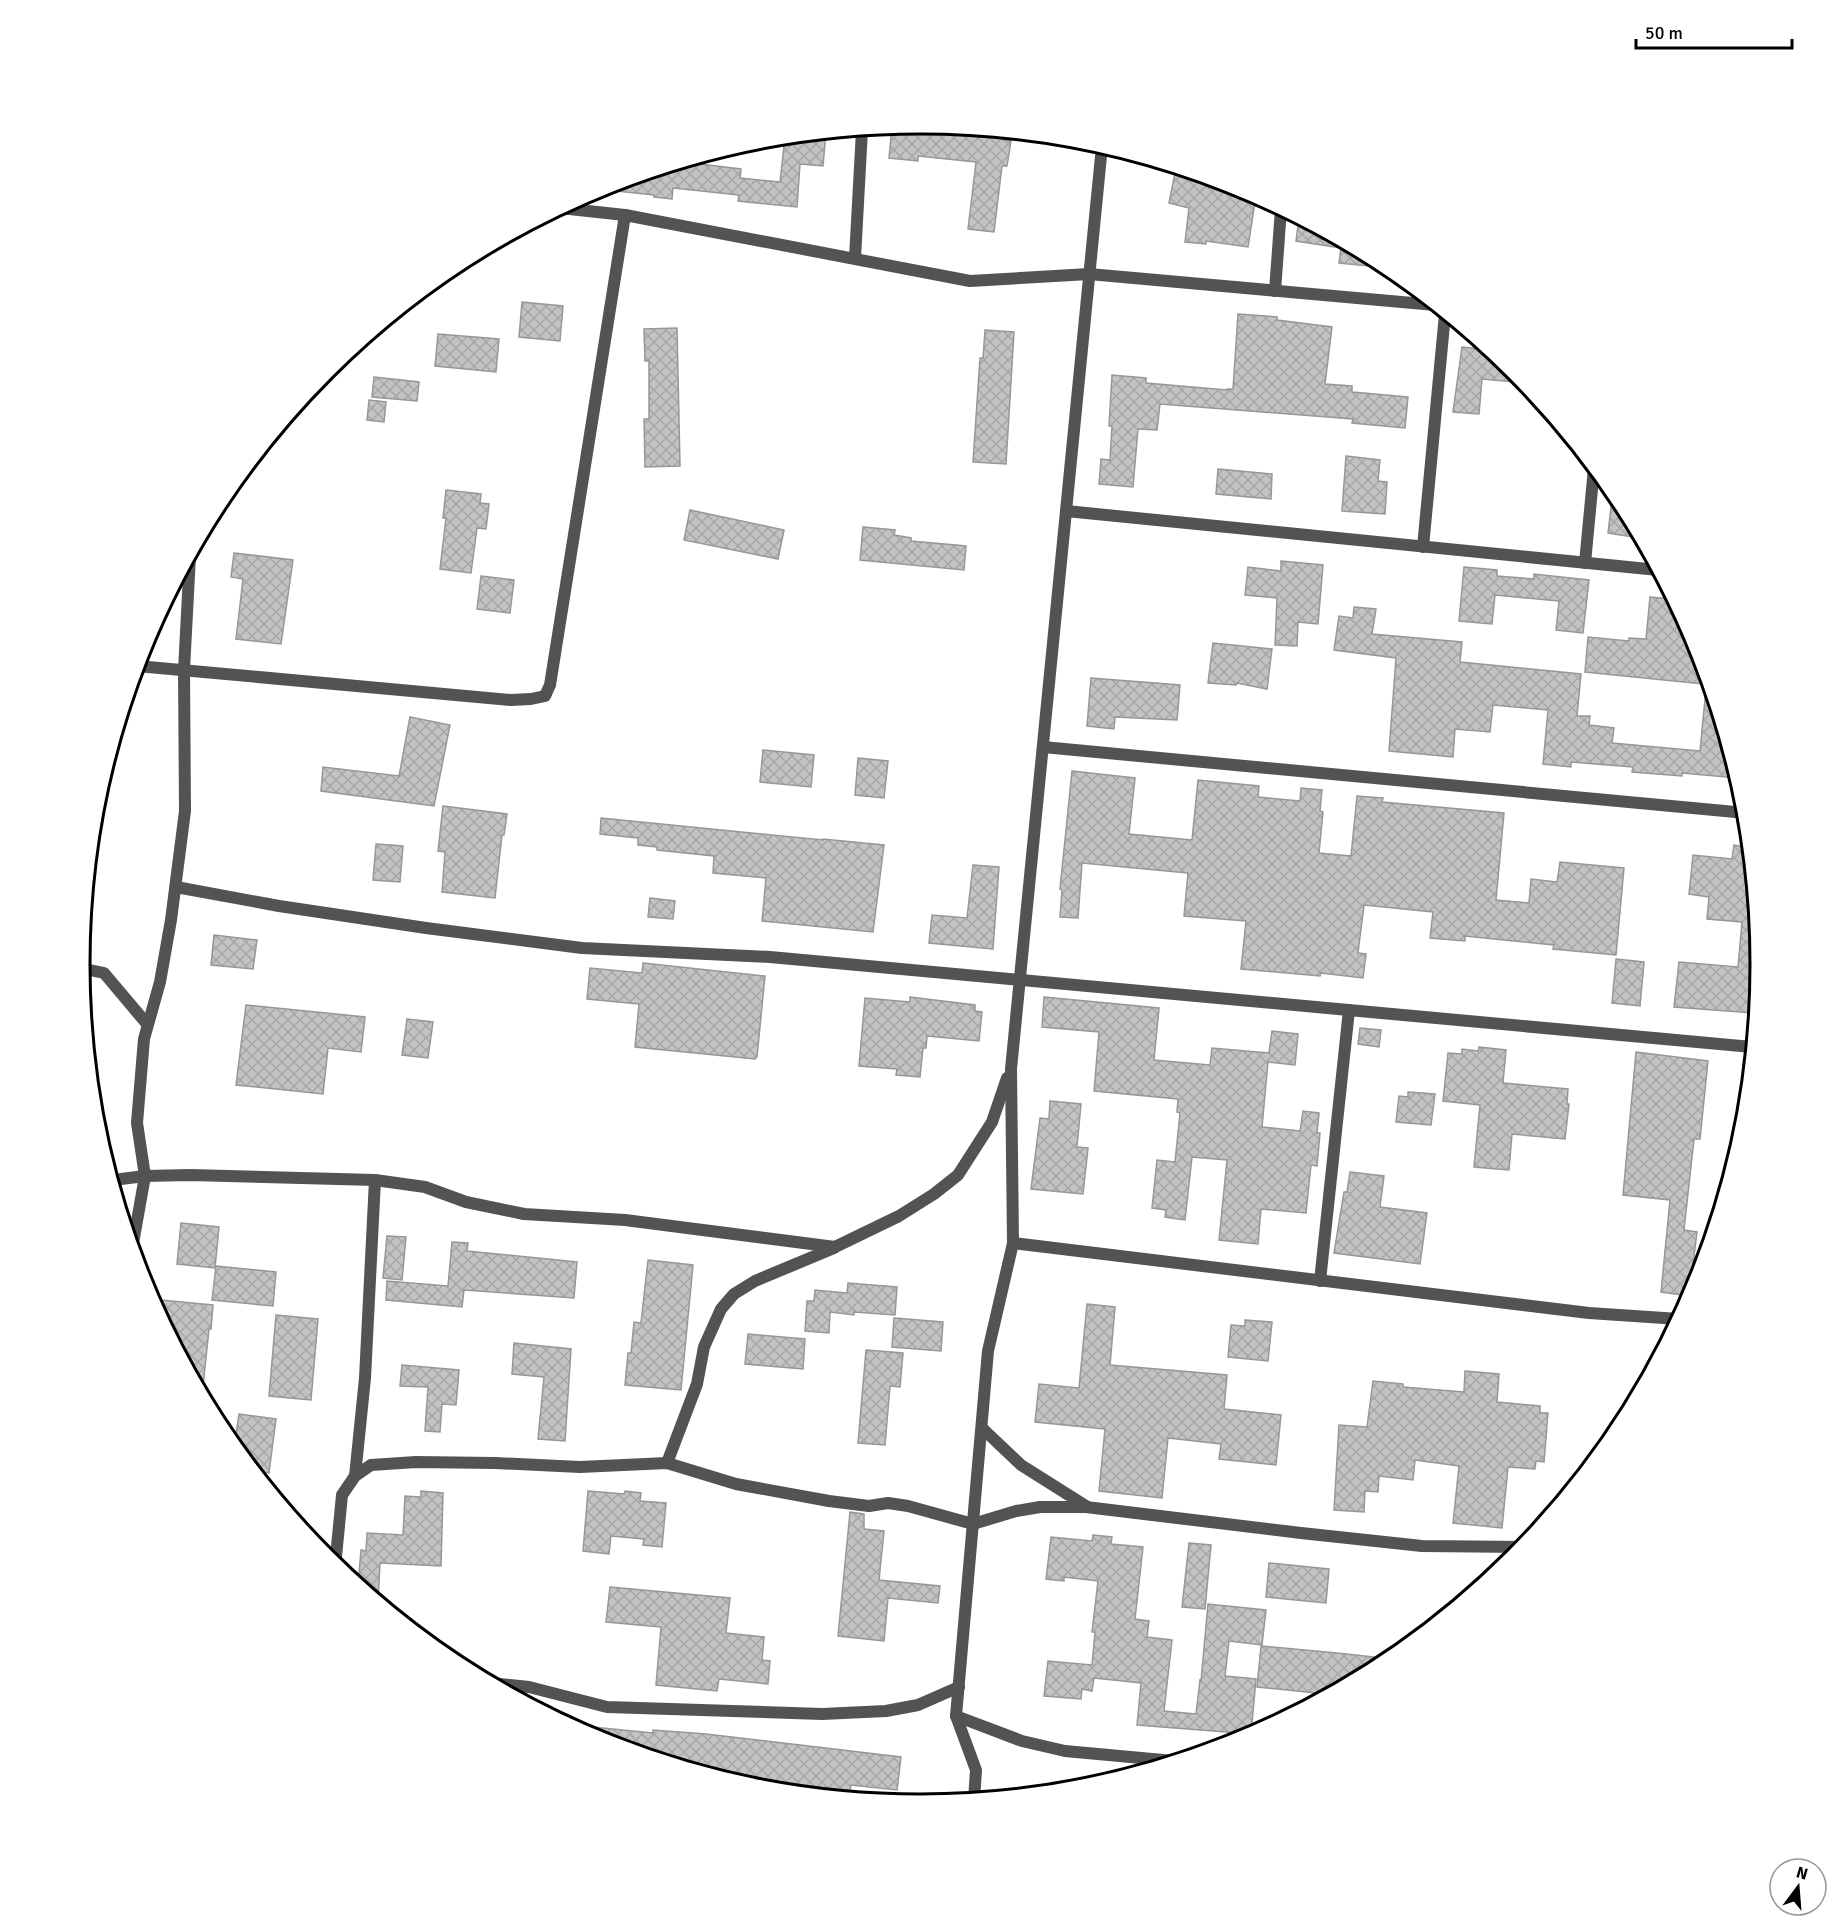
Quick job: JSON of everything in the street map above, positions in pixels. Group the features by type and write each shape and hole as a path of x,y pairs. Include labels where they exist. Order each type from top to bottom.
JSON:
{"street":[{"path":"855,258 862,136"},
{"path":"974,1793 976,1770 956,1716 988,1350 1012,1243 1011,1069 1101,155"},
{"path":"576,210 625,215 970,281 1089,274 1422,304"},
{"path":"146,667 511,700 545,696 550,685 625,215"},
{"path":"1275,291 1280,217"},
{"path":"1423,547 1444,322"},
{"path":"1585,563 1593,480"},
{"path":"1066,511 1649,569"},
{"path":"135,1233 145,1176 136,1123 140,1078 147,1024 160,982 176,887 185,811 184,670 189,572"},
{"path":"1043,747 1736,812"},
{"path":"176,887 415,927 582,948 770,957 1745,1046"},
{"path":"90,970 104,973 147,1024"},
{"path":"1320,1281 1349,1010"},
{"path":"667,1463 697,1384 704,1347 721,1309 734,1294 755,1281 835,1247 898,1216 934,1194 958,1175 992,1122 1011,1069"},
{"path":"118,1180 145,1176 272,1176 375,1180 425,1187 466,1202 524,1214 625,1220 835,1247"},
{"path":"355,1476 365,1378 375,1180"},
{"path":"1012,1243 1589,1313 1670,1318"},
{"path":"981,1428 1021,1466 1086,1507"},
{"path":"337,1555 342,1495 355,1476 371,1465 391,1463 495,1463 580,1467 667,1463 736,1484 829,1501 869,1506 888,1503 908,1506 947,1519 973,1524 1016,1511 1040,1507 1086,1507 1422,1546 1511,1547"},
{"path":"509,1685 529,1687 607,1707 822,1713 886,1711 918,1705 959,1687"},
{"path":"956,1716 1022,1742 1065,1751 1156,1759"}],"building":[{"path":"891,135 974,136 1011,141 1007,166 1002,166 994,232 968,229 976,162 918,156 918,161 889,158"},
{"path":"825,141 823,166 800,164 797,207 738,201 739,195 673,188 672,199 620,191 701,164 741,169 740,178 780,182 784,146"},
{"path":"1175,175 1255,205 1248,247 1206,241 1206,244 1185,242 1189,208 1169,203"},
{"path":"1298,226 1337,247 1296,241"},
{"path":"1341,250 1368,266 1339,263"},
{"path":"522,302 563,306 560,341 519,337"},
{"path":"1238,314 1277,317 1277,320 1332,327 1325,384 1352,386 1352,392 1408,397 1405,428 1352,423 1353,419 1160,404 1157,430 1138,429 1133,487 1099,484 1101,459 1110,460 1112,375 1146,378 1146,383 1233,389"},
{"path":"677,328 680,466 645,467 644,419 649,419 649,361 645,361 644,329"},
{"path":"985,330 1014,332 1006,464 973,462 980,358 983,358"},
{"path":"438,334 499,339 496,372 435,366"},
{"path":"1462,347 1476,348 1510,382 1482,379 1479,414 1453,412"},
{"path":"374,377 419,382 417,401 372,397"},
{"path":"369,400 386,402 384,422 367,420"},
{"path":"1346,456 1380,460 1378,481 1387,482 1385,514 1342,511"},
{"path":"1218,469 1272,474 1271,499 1216,494"},
{"path":"446,490 481,494 480,503 489,504 486,529 477,528 471,573 440,569 446,518 443,518"},
{"path":"1611,505 1631,537 1608,533"},
{"path":"690,510 784,530 778,559 684,540"},
{"path":"863,527 895,530 894,535 911,538 911,541 966,546 964,570 860,560"},
{"path":"234,553 293,560 281,644 236,639 243,579 231,577"},
{"path":"1281,561 1323,565 1318,624 1298,622 1297,646 1275,645 1277,598 1245,595 1248,567 1281,571"},
{"path":"1464,567 1497,570 1497,576 1534,579 1534,574 1589,580 1583,633 1556,630 1559,601 1495,595 1492,624 1459,621"},
{"path":"481,576 514,580 510,613 477,609"},
{"path":"1650,597 1665,598 1701,684 1585,672 1588,637 1629,641 1629,638 1646,639"},
{"path":"1354,607 1376,609 1372,634 1462,642 1460,662 1581,674 1577,716 1590,716 1589,725 1614,728 1612,743 1700,751 1705,696 1728,777 1632,772 1633,767 1571,762 1571,767 1543,764 1548,710 1493,705 1490,732 1455,729 1453,757 1389,751 1396,658 1334,650 1339,616 1353,618"},
{"path":"1213,643 1272,649 1267,689 1237,683 1236,685 1208,683"},
{"path":"1091,678 1180,685 1177,720 1115,717 1114,729 1087,726"},
{"path":"410,717 450,725 434,806 321,791 323,767 399,776"},
{"path":"763,750 814,755 811,787 760,782"},
{"path":"858,758 888,761 884,798 855,795"},
{"path":"1072,771 1135,778 1129,834 1192,840 1198,780 1259,786 1258,797 1300,801 1301,788 1322,790 1320,811 1323,812 1319,853 1351,856 1357,796 1383,798 1382,802 1504,813 1496,900 1529,903 1531,879 1557,882 1560,862 1624,868 1616,955 1553,949 1554,945 1465,936 1465,941 1430,938 1433,912 1364,905 1358,953 1366,954 1363,978 1321,973 1320,976 1241,969 1246,921 1184,916 1188,873 1082,863 1078,918 1060,917 1062,890 1060,889"},
{"path":"443,806 507,814 504,835 502,835 495,898 442,892 445,852 438,851"},
{"path":"601,818 884,845 873,932 762,921 766,878 713,873 714,856 657,850 657,847 638,845 638,838 600,834"},
{"path":"376,844 403,846 400,882 373,880"},
{"path":"1734,845 1741,846 1748,910 1750,965 1748,1013 1674,1007 1679,962 1738,967 1742,922 1707,919 1709,897 1689,894 1693,855 1732,859"},
{"path":"973,865 999,867 993,949 929,943 932,915 967,918"},
{"path":"650,898 675,901 673,919 648,917"},
{"path":"214,935 257,940 253,969 211,965"},
{"path":"1616,959 1644,962 1640,1006 1612,1003"},
{"path":"643,963 765,976 757,1057 755,1059 635,1047 639,1004 587,999 590,968 642,973"},
{"path":"910,997 975,1005 975,1011 982,1012 979,1041 927,1036 926,1048 923,1048 920,1077 896,1075 897,1069 859,1066 865,998 910,1002"},
{"path":"1044,997 1159,1008 1154,1060 1210,1065 1212,1048 1269,1053 1272,1031 1298,1034 1295,1065 1268,1062 1262,1127 1300,1131 1303,1111 1319,1113 1317,1166 1311,1165 1306,1213 1261,1209 1258,1244 1219,1240 1227,1160 1192,1157 1185,1220 1165,1217 1166,1210 1152,1208 1157,1160 1175,1162 1180,1113 1177,1112 1178,1099 1094,1091 1099,1032 1042,1027"},
{"path":"246,1005 365,1017 361,1052 328,1048 323,1094 236,1085"},
{"path":"407,1019 433,1022 428,1058 402,1055"},
{"path":"1360,1028 1381,1030 1379,1047 1358,1044"},
{"path":"1479,1047 1506,1050 1503,1083 1568,1089 1567,1104 1569,1104 1565,1139 1512,1134 1509,1170 1474,1167 1480,1105 1443,1101 1448,1053 1462,1054 1462,1049 1478,1051"},
{"path":"1636,1052 1708,1061 1700,1139 1694,1139 1684,1230 1697,1232 1693,1267 1681,1295 1661,1292 1670,1200 1623,1195"},
{"path":"1408,1092 1435,1094 1431,1125 1396,1122 1399,1096 1408,1097"},
{"path":"1050,1101 1081,1104 1077,1147 1088,1148 1083,1194 1031,1189 1040,1118 1049,1119"},
{"path":"1350,1172 1384,1176 1380,1207 1427,1213 1420,1264 1334,1253 1344,1192 1347,1192"},
{"path":"181,1223 219,1227 215,1268 177,1264"},
{"path":"387,1236 406,1237 402,1280 383,1278"},
{"path":"452,1242 468,1243 467,1251 577,1262 574,1298 464,1290 462,1307 386,1300 387,1281 448,1286"},
{"path":"648,1260 693,1265 681,1390 625,1385 634,1322 641,1323"},
{"path":"216,1266 276,1272 273,1306 212,1300"},
{"path":"848,1283 897,1287 895,1315 854,1312 854,1315 830,1312 829,1333 805,1331 807,1301 814,1301 815,1290 847,1293"},
{"path":"161,1300 213,1305 211,1329 209,1329 203,1384"},
{"path":"1087,1304 1115,1307 1110,1365 1227,1375 1224,1409 1281,1415 1276,1465 1219,1459 1221,1444 1168,1438 1162,1498 1099,1491 1105,1429 1035,1422 1039,1384 1079,1388"},
{"path":"276,1315 318,1319 311,1400 269,1396"},
{"path":"894,1318 943,1322 941,1351 892,1347"},
{"path":"1245,1320 1272,1322 1268,1361 1228,1357 1231,1325 1245,1326"},
{"path":"748,1334 805,1339 803,1369 745,1364"},
{"path":"514,1343 571,1349 565,1441 538,1439 544,1377 512,1374"},
{"path":"866,1350 903,1353 900,1387 890,1386 885,1445 858,1443"},
{"path":"402,1365 459,1370 456,1405 442,1404 440,1432 425,1431 428,1387 400,1386"},
{"path":"1465,1371 1499,1374 1497,1402 1540,1406 1540,1413 1548,1413 1544,1462 1536,1461 1535,1469 1508,1467 1502,1528 1453,1523 1459,1466 1415,1460 1413,1480 1379,1476 1378,1492 1365,1491 1364,1512 1334,1510 1339,1425 1367,1427 1373,1381 1403,1384 1403,1387 1464,1392"},
{"path":"239,1414 276,1419 269,1473 264,1472 236,1434"},
{"path":"421,1491 443,1493 441,1566 380,1563 378,1593 359,1576 361,1550 366,1551 367,1533 403,1535 405,1496 421,1497"},
{"path":"588,1491 641,1493 640,1501 666,1503 662,1547 643,1545 644,1539 611,1536 609,1554 583,1551"},
{"path":"850,1512 864,1514 864,1529 884,1531 879,1580 940,1586 938,1603 888,1598 884,1641 838,1636"},
{"path":"1093,1535 1112,1537 1111,1544 1143,1547 1135,1619 1149,1621 1147,1637 1172,1640 1164,1711 1196,1714 1208,1604 1266,1610 1262,1645 1229,1641 1225,1676 1256,1679 1252,1725 1234,1733 1137,1725 1141,1683 1094,1678 1092,1691 1082,1689 1081,1699 1044,1696 1048,1661 1092,1665 1095,1632 1092,1632 1098,1581 1064,1577 1064,1581 1046,1579 1051,1537 1092,1541"},
{"path":"1189,1543 1211,1545 1205,1609 1182,1607"},
{"path":"1269,1563 1329,1569 1326,1603 1266,1597"},
{"path":"610,1587 730,1598 726,1633 764,1637 762,1660 770,1661 768,1684 719,1679 717,1691 656,1685 661,1627 606,1622"},
{"path":"1261,1646 1377,1657 1316,1693 1257,1687"},
{"path":"593,1727 653,1733 653,1730 706,1734 901,1757 897,1790 851,1785 850,1791 758,1779 653,1750"}]}
